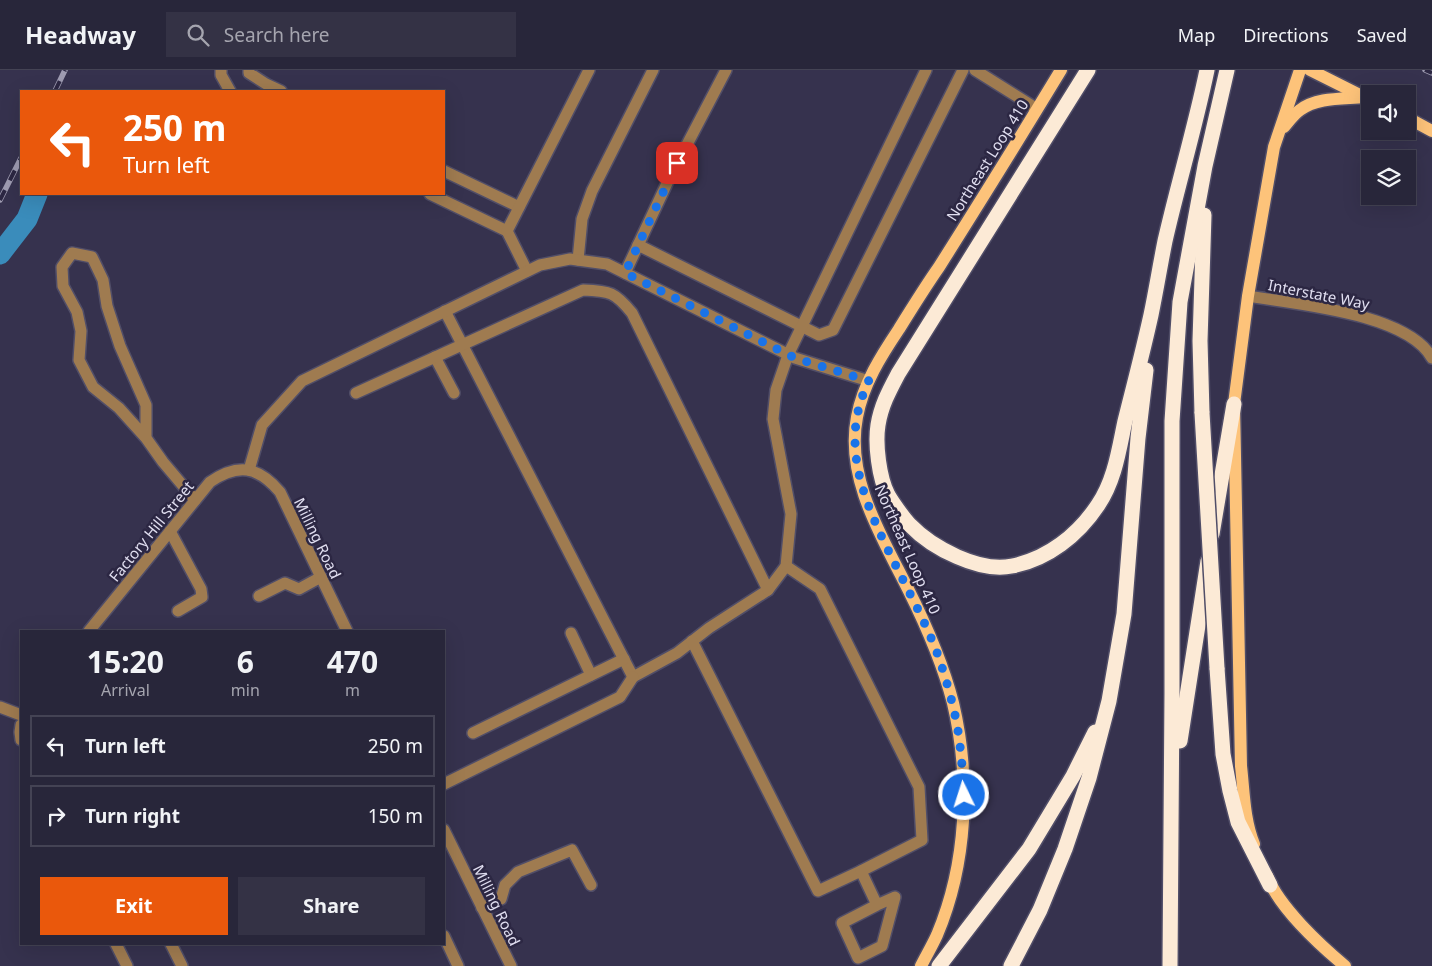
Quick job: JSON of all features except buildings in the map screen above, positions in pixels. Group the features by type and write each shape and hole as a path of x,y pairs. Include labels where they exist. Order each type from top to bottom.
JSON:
{"highway":[{"path":"1088,70 898,374 885,399 878,426 880,470 888,494 910,525 932,543 984,566 1011,567 1039,558 1065,542 1084,524 1099,504 1112,478 1151,316 1165,241 1207,70"},
{"path":"1170,966 1172,421 1180,302 1205,166 1227,70"},
{"path":"1205,166 1200,341 1202,413 1223,754 1238,822 1270,885"},
{"path":"1011,966 1040,910 1065,849 1089,778 1110,701 1124,614 1138,438 1151,316"},
{"path":"1171,797 1234,404"},
{"path":"939,966 1029,849 1073,776 1110,701"}],"main road":[{"name":"Northeast Loop 410","path":"921,966 937,935 954,882 963,838 964,795 960,746 953,703 939,660 913,600 868,506 859,475 855,446 856,418 864,391 881,357 982,199 1061,70"},
{"path":"1300,70 1273,156 1248,296 1234,404 1241,766 1251,836 1270,885 1287,908 1322,946 1345,966"},
{"path":"1310,70 1361,95"},
{"path":"1280,131 1299,110 1312,103 1327,100 1361,98"},
{"path":"1416,122 1432,131"}],"street":[{"path":"221,70 221,74 229,90"},
{"path":"249,70 249,73 279,90"},
{"path":"507,231 589,70"},
{"path":"578,260 582,218 592,191 653,70"},
{"path":"625,273 669,179 726,70"},
{"path":"445,784 620,698 633,677 677,653 709,628 768,590 786,566 792,514 773,419 776,390 788,355 926,70"},
{"path":"638,245 819,335 833,330 963,70"},
{"path":"975,70 1038,109"},
{"path":"445,170 519,207"},
{"path":"432,195 507,231 527,272"},
{"path":"146,438 146,405 120,346 107,306 103,280 92,257 72,253 62,267 63,286 77,312 82,331 79,360 94,387 119,408 146,438 163,462 195,500"},
{"path":"249,470 262,426 302,380 540,265 570,259 607,264 788,355 869,381"},
{"path":"356,393 583,290 606,291 621,299 632,313 768,590"},
{"name":"Interstate Way","path":"1248,296 1369,318 1398,329 1412,337 1428,351 1432,358"},
{"path":"445,311 633,677"},
{"path":"435,357 454,393"},
{"name":"Factory Hill Street","path":"90,630 210,482 221,474 233,470 249,470"},
{"name":"Milling Road","path":"249,470 262,474 280,492 347,630"},
{"path":"170,531 201,589 202,597 178,611"},
{"path":"692,641 818,891 922,840 919,787 820,589 786,566"},
{"path":"259,596 284,583 299,589 321,577"},
{"path":"571,633 591,675"},
{"path":"473,733 624,659"},
{"path":"0,707 20,715"},
{"name":"Milling Road","path":"445,832 511,966"},
{"path":"482,908 501,898 506,885 518,872 572,850 591,885"},
{"path":"861,871 877,905"},
{"path":"895,897 882,946 858,958 842,923 877,905 895,897"},
{"path":"445,938 458,966"},
{"path":"116,945 127,966"},
{"path":"172,945 182,966"}],"waterway":[{"path":"0,254 27,219 37,195"}],"railway":[{"path":"55,90 65,70"},
{"path":"1425,70 1432,73"},
{"path":"0,200 20,160"}],"route":[{"path":"677,163 625,273 795,358 869,381 856,418 855,446 859,475 868,506 913,600 939,660 953,703 960,746 964,795"}]}
